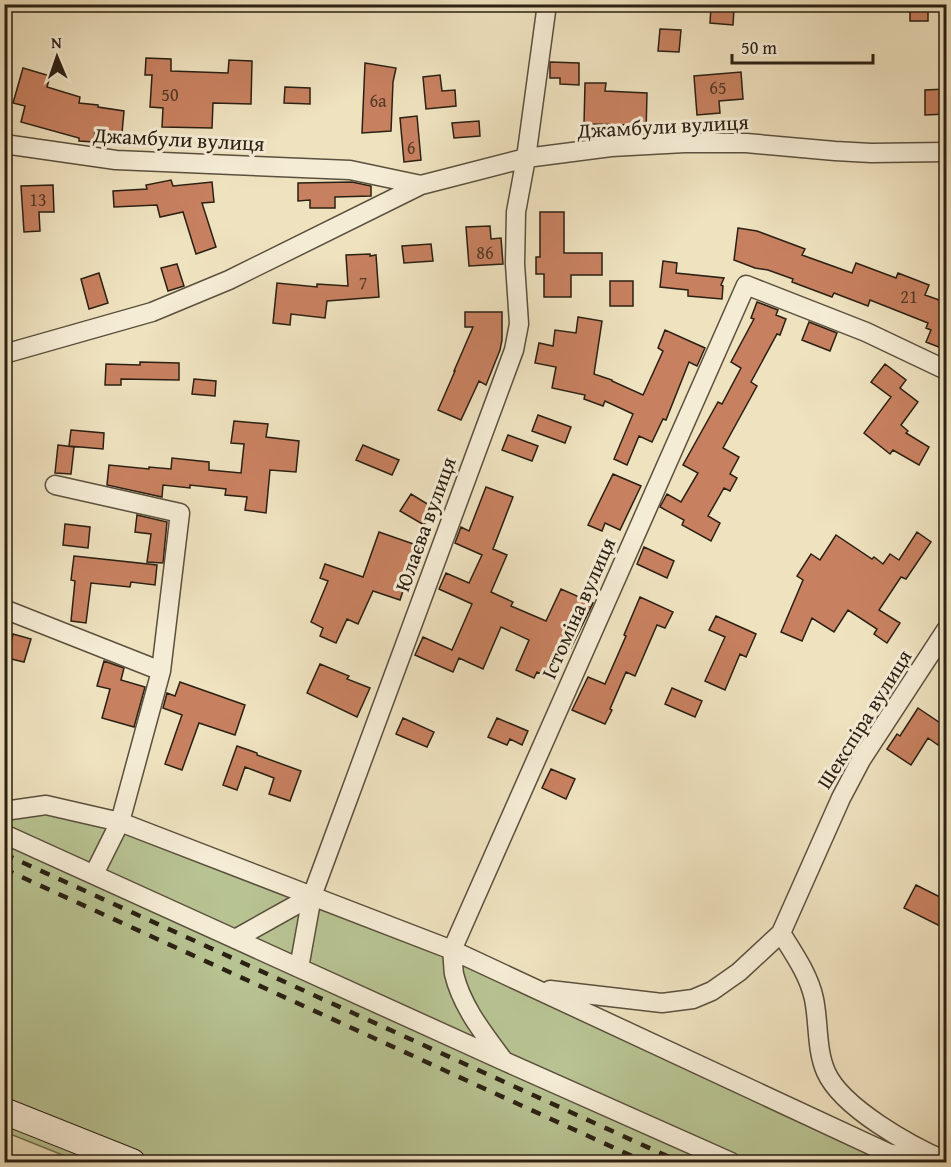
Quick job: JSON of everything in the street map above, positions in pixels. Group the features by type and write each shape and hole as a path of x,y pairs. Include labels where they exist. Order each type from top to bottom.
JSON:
{"street":[{"name":"Юлаєва вулиця","path":"299,968 312,896 514,350 519,324 515,264 516,212 548,4"},
{"name":"Джамбули вулиця","path":"4,354 152,312 229,280 421,185 526,158 611,147 685,143 746,143 871,153 946,152"},
{"name":"Джамбули вулиця","path":"4,144 116,160 350,170 421,185"},
{"name":"Істоміна вулиця","path":"452,950 746,285 866,332 946,370"},
{"path":"55,485 180,513 161,671 120,822 94,874"},
{"path":"4,609 161,671"},
{"name":"Шекспіра вулиця","path":"781,933 841,798 861,760 946,630"},
{"path":"4,811 46,805 120,822 452,950 888,1153 931,1162"},
{"path":"4,834 731,1162"},
{"path":"235,939 312,896"},
{"path":"535,988 662,1003 693,999 712,991 739,972 781,933 803,968 814,998 820,1050 825,1071 834,1088 886,1129 946,1161"},
{"path":"452,950 454,973 461,994 471,1015 504,1061"},
{"path":"4,1111 132,1162"}],"green space":[{"path":"45,812 111,827 448,958 885,1162 154,1162 5,1102 4,818"},
{"path":"4,1120 109,1162 80,1162 5,1132"}],"building":[{"path":"910,4 928,4 928,21 910,21"},
{"path":"711,7 734,8 733,25 710,23"},
{"path":"660,29 681,30 679,52 658,51"},
{"path":"146,58 171,59 171,71 228,73 229,60 252,61 251,104 213,103 212,128 162,127 163,108 150,107 152,75 145,75"},
{"path":"550,62 579,63 579,85 560,84 560,78 550,78"},
{"path":"365,63 396,68 393,82 391,131 362,133"},
{"path":"23,68 50,76 47,87 80,97 79,103 124,111 122,133 95,130 94,142 79,141 79,138 21,122 25,106 13,103"},
{"path":"741,72 743,99 719,101 720,113 697,115 694,76"},
{"path":"440,75 442,91 455,90 456,106 426,109 423,77"},
{"path":"585,83 606,83 605,91 647,93 646,134 630,135 631,125 584,124"},
{"path":"285,87 310,88 310,104 284,103"},
{"path":"946,89 946,114 925,115 925,90"},
{"path":"417,116 421,160 404,162 400,118"},
{"path":"479,121 480,136 454,138 452,123"},
{"path":"171,180 173,186 212,182 214,202 202,203 216,247 196,254 183,212 160,217 157,205 114,207 113,191 147,189 146,185"},
{"path":"352,182 371,186 371,196 335,197 335,208 310,208 310,200 298,201 298,183"},
{"path":"53,185 54,212 39,212 40,231 24,232 21,186"},
{"path":"540,212 564,212 564,253 602,253 602,275 571,275 571,297 544,297 544,274 536,274 536,257 540,257"},
{"path":"490,226 491,239 501,238 503,264 469,266 466,227"},
{"path":"738,228 757,231 805,249 802,255 852,273 856,263 896,278 898,273 929,285 925,295 942,301 946,293 946,350 926,342 931,330 926,328 928,323 870,300 868,306 834,293 832,297 792,282 793,279 734,260"},
{"path":"431,244 433,261 404,263 402,246"},
{"path":"370,254 370,256 376,255 379,297 327,301 325,318 291,314 290,325 273,323 277,283 317,287 317,284 348,286 346,255"},
{"path":"663,261 677,263 676,273 724,278 721,285 723,286 722,299 688,296 688,290 660,287"},
{"path":"177,264 184,286 168,291 161,268"},
{"path":"99,273 108,303 89,309 81,279"},
{"path":"610,281 633,281 633,306 610,306"},
{"path":"757,302 778,310 776,315 786,319 780,335 777,334 751,382 757,386 723,448 739,457 730,474 737,478 730,491 724,488 708,516 720,523 711,541 682,525 684,520 660,507 667,494 681,502 698,473 683,465 718,402 722,404 741,368 731,362 754,319 751,318"},
{"path":"465,312 502,312 502,340 486,385 479,381 461,420 438,410 473,327 465,327"},
{"path":"578,317 602,321 594,374 643,395 663,351 658,348 665,330 705,348 697,366 689,362 666,420 663,419 652,442 639,436 627,465 614,459 633,414 605,401 603,406 584,399 585,395 552,388 556,367 535,363 539,343 553,346 555,330 576,333"},
{"path":"809,322 837,333 830,351 802,340"},
{"path":"140,362 179,363 179,380 121,379 121,385 105,385 106,364 140,365"},
{"path":"885,364 906,380 900,388 918,402 901,425 908,431 906,433 929,447 919,465 893,450 890,454 864,433 891,397 871,382"},
{"path":"194,379 216,381 215,396 192,394"},
{"path":"538,415 571,427 565,443 532,431"},
{"path":"234,421 268,424 266,437 299,441 296,472 270,470 266,513 245,510 247,497 225,495 226,489 163,485 162,497 107,485 109,465 171,469 172,458 209,462 209,470 241,473 244,444 231,443"},
{"path":"71,430 104,433 103,449 69,446"},
{"path":"508,435 538,446 532,461 502,450"},
{"path":"58,445 74,447 71,474 55,473"},
{"path":"363,445 399,460 392,475 356,460"},
{"path":"613,474 641,486 620,530 605,523 602,531 588,525"},
{"path":"486,487 513,497 493,549 507,555 491,592 513,602 511,606 546,621 561,589 593,603 571,648 562,644 548,677 537,672 534,678 516,670 529,640 501,627 483,669 459,658 453,672 415,655 423,637 452,650 472,604 439,589 446,573 469,583 482,555 455,543 461,527 469,531"},
{"path":"411,494 434,508 424,525 400,511"},
{"path":"137,515 167,522 163,563 147,562 151,534 135,532"},
{"path":"65,524 90,527 88,548 63,545"},
{"path":"379,532 422,547 415,566 412,564 400,600 373,591 358,624 347,619 336,643 320,636 323,628 311,622 328,581 320,578 325,564 363,577"},
{"path":"917,532 931,542 906,579 901,577 879,610 900,623 887,643 874,634 877,629 848,610 834,632 812,618 802,641 781,632 803,580 797,576 811,554 820,560 836,535 883,564 890,554 899,560"},
{"path":"644,547 674,561 667,578 637,564"},
{"path":"74,556 157,565 155,585 131,582 130,587 91,583 86,623 71,621 75,581 71,580"},
{"path":"640,597 673,612 665,628 657,625 635,676 626,672 605,724 572,710 588,677 605,684"},
{"path":"716,616 756,634 746,657 740,654 725,690 705,681 725,637 709,630"},
{"path":"13,634 31,639 24,662 7,658"},
{"path":"104,661 124,668 121,680 145,687 134,727 102,718 110,689 97,686"},
{"path":"320,664 349,676 347,679 370,688 357,717 307,693"},
{"path":"180,682 245,705 235,735 199,723 182,770 165,764 182,715 163,708 167,693 175,696"},
{"path":"672,688 702,701 695,717 665,704"},
{"path":"918,708 946,727 946,732 938,745 928,738 911,765 887,749 897,734 900,736"},
{"path":"403,718 434,732 427,747 396,734"},
{"path":"497,718 528,731 522,745 510,739 507,745 488,737"},
{"path":"237,746 301,771 290,801 269,794 274,778 245,767 237,790 223,785"},
{"path":"551,769 575,779 566,799 542,788"},
{"path":"916,885 946,900 946,929 904,908"}],"railway":[{"path":"4,854 680,1162"},
{"path":"4,869 645,1162"}]}
